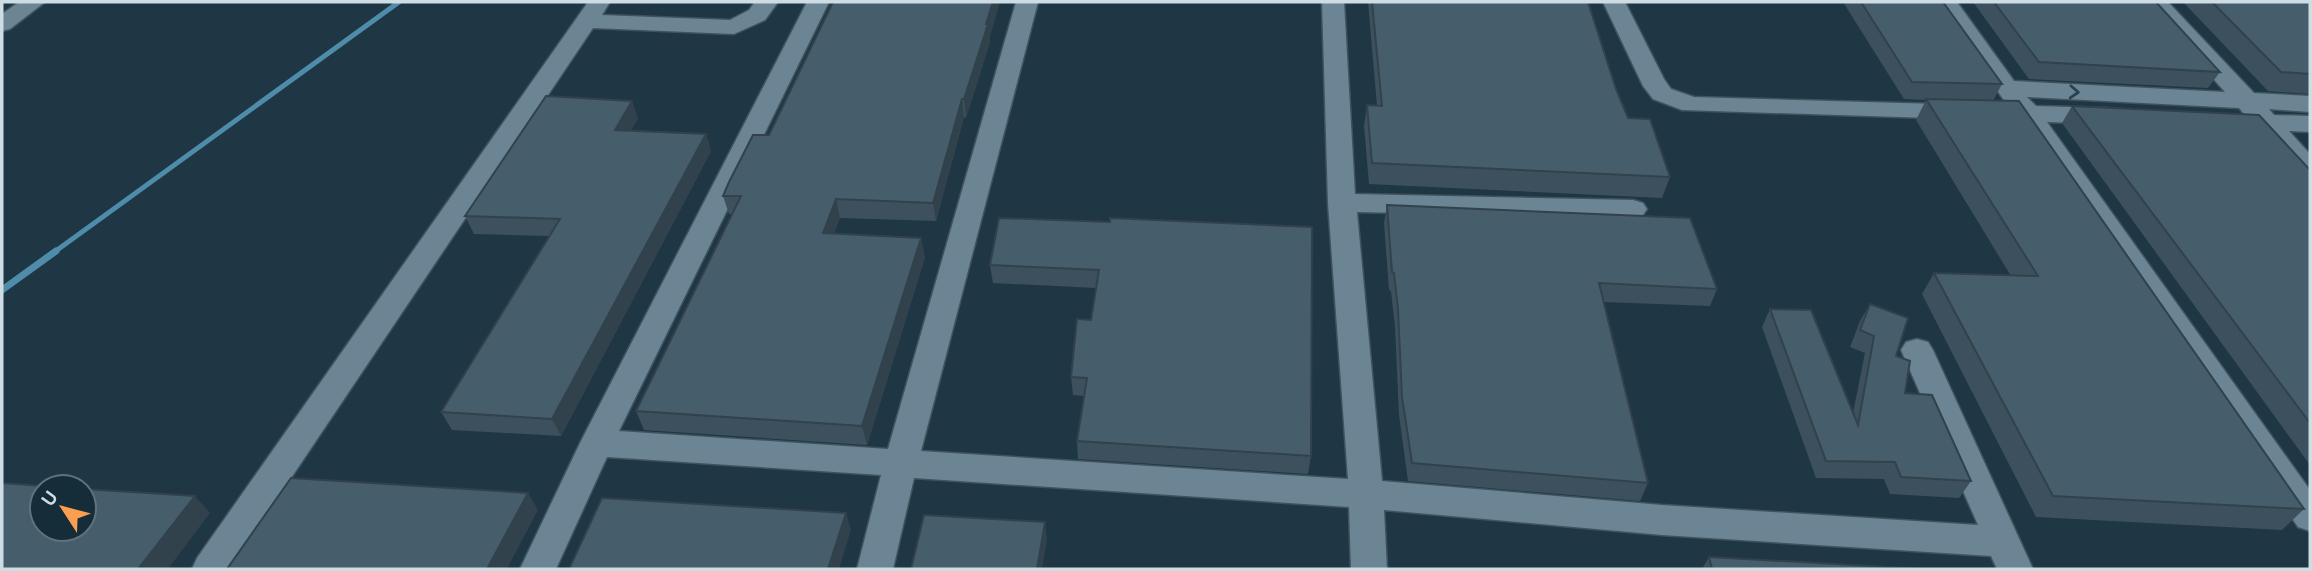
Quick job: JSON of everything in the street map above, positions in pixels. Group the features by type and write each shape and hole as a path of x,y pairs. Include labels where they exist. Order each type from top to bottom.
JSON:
{"street":[{"path":"2,24 34,2"},
{"path":"210,569 592,11 734,27 757,15 766,2"},
{"path":"538,569 818,2"},
{"path":"875,569 898,475 1027,2"},
{"path":"1333,2 1342,203 1369,569"},
{"path":"1614,2 1662,94 1691,104 2027,112 2310,124"},
{"path":"1946,2 2006,88 2027,112 2310,517"},
{"path":"2156,2 2310,170"},
{"path":"2006,88 2310,104"},
{"path":"1342,203 1633,209"},
{"path":"1917,350 2009,556"},
{"path":"586,468 898,475 1367,514 1662,520 2009,556"}],"building":[{"path":"833,2 993,2 933,203 836,199 823,233 921,238 862,426 636,411 741,196 723,196 729,182 753,135 769,135"},
{"path":"1372,2 1588,2 1628,118 1650,119 1670,177 1372,163 1367,105 1382,106"},
{"path":"1861,2 1943,2 2002,84 1912,82"},
{"path":"1994,2 2156,2 2220,72 2039,62"},
{"path":"2212,2 2310,2 2310,74 2281,72"},
{"path":"546,96 632,101 615,130 706,134 552,419 441,412 560,219 465,216"},
{"path":"1926,99 2019,101 2304,509 2053,496 1934,273 2038,276"},
{"path":"2072,106 2259,115 2310,170 2310,423"},
{"path":"1387,205 1690,218 1717,289 1599,283 1648,483 1412,463 1402,397 1398,309"},
{"path":"999,218 1110,222 1110,218 1312,227 1311,456 1077,441 1087,378 1071,377 1077,319 1091,320 1099,270 990,265"},
{"path":"1870,304 1908,318 1896,356 1910,361 1905,393 1932,395 1971,481 1901,477 1895,462 1826,461 1770,309 1811,310 1858,425 1874,336 1860,330"},
{"path":"291,478 528,493 487,569 227,569"},
{"path":"2,483 28,485 28,543 98,543 98,490 195,496 138,569 2,569"},
{"path":"602,498 846,513 828,569 569,569"},
{"path":"924,515 1045,522 1037,569 911,569"},
{"path":"1709,557 1924,569 1712,569"}],"waterway":[{"path":"53,253 399,2"},
{"path":"2,290 56,251"}]}
